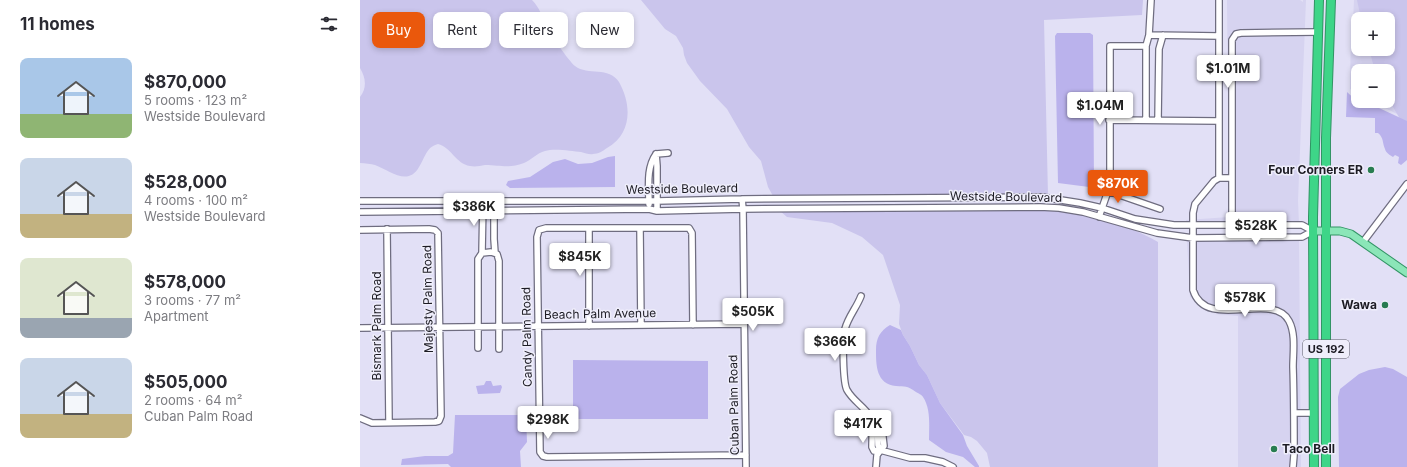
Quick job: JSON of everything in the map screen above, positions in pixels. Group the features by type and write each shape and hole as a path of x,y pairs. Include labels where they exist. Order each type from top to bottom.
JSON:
{"highway":[{"name":"US 192","path":"1314,467 1313,231 1319,0"},
{"name":"US 192","path":"1326,467 1326,138 1331,0"},
{"path":"1319,12 1323,25 1326,29 1330,30"},
{"path":"1318,32 1324,38 1329,50"},
{"path":"1314,413 1326,430"}],"main road":[{"path":"1313,231 1326,230 1348,233 1364,242 1407,274"}],"street":[{"path":"1146,120 1146,46 1149,35 1151,0"},
{"path":"1219,0 1219,178"},
{"path":"1232,225 1231,43 1238,33 1244,32 1318,32"},
{"path":"1149,35 1219,36"},
{"path":"1158,120 1159,49 1163,35"},
{"path":"1099,217 1110,183 1110,46 1146,46"},
{"path":"1109,120 1219,121"},
{"path":"656,154 668,153"},
{"path":"656,154 657,211"},
{"path":"649,209 649,179 651,163 656,154"},
{"path":"1232,178 1219,178 1212,183 1195,204 1193,210 1193,290 1200,303 1208,308 1218,310 1274,310 1284,315 1289,321 1293,338 1293,467"},
{"path":"649,179 657,179"},
{"path":"1364,242 1407,184"},
{"path":"1108,191 1160,209"},
{"name":"Westside Boulevard","path":"360,201 657,201 1042,197 1102,208 1156,223 1193,225 1302,225 1313,231"},
{"name":"Cuban Palm Road","path":"742,199 746,467"},
{"path":"478,348 478,261 482,253 483,201"},
{"path":"494,201 495,253 499,261 499,349"},
{"name":"Westside Boulevard","path":"360,212 1040,207 1059,208 1157,233 1193,238 1302,237 1313,231"},
{"path":"589,326 589,228 685,227 692,231 693,325"},
{"name":"Candy Palm Road","path":"589,228 546,228 539,230 537,237 540,454 543,456 746,455"},
{"path":"640,228 641,325"},
{"name":"Majesty Palm Road","path":"360,230 433,230 438,233 441,416 439,421 435,422 389,422"},
{"name":"Bismark Palm Road","path":"387,230 389,422"},
{"path":"483,239 494,239"},
{"path":"482,253 495,253"},
{"path":"861,296 844,330 844,380 846,389 867,412 871,421 872,447 877,450 902,457 925,458 942,462 954,467"},
{"name":"Beach Palm Avenue","path":"360,328 744,324"},
{"path":"1294,413 1314,413"},
{"path":"871,421 877,417 882,429 884,446 877,450"},
{"path":"360,418 370,422 389,422"},
{"path":"876,467 877,450"}],"shaded area":[{"path":"360,0 532,0 540,12 499,12 499,48 561,48 575,66 580,69 610,74 619,82 623,91 628,109 627,118 621,135 615,142 597,153 590,154 568,150 549,150 539,153 524,163 513,166 470,166 465,165 447,148 438,144 434,145 428,150 415,173 409,176 398,175 375,165 360,163 360,97 364,90 365,83 364,75 360,68"},
{"path":"641,0 1143,0 1142,15 1044,20 1048,196 773,196 768,187 761,161 749,147 727,109 700,81 687,63 683,48 676,36 665,29"},
{"path":"1227,0 1300,0 1303,2 1303,0 1306,0 1298,201 1299,223 1186,223 1186,220 1229,217"},
{"path":"1354,0 1407,0 1405,118 1385,108 1395,108 1395,64 1351,64 1350,89 1351,22 1351,56 1395,56 1395,12 1353,12"},
{"path":"1357,0 1407,0 1407,125 1400,119 1394,108 1395,108 1395,64 1373,64 1371,56 1395,56 1395,12 1360,12"},
{"path":"1057,33 1090,33 1093,35 1094,185 1089,187 1058,183 1055,36"},
{"path":"1347,92 1351,96 1351,108 1379,108 1407,121 1407,160 1401,165 1398,163 1399,157 1395,155 1393,157 1387,153 1381,137 1378,133 1375,133 1375,118 1346,117"},
{"path":"615,156 615,187 510,188 506,185 508,181 530,177 553,162 565,159 578,164 592,163"},
{"path":"1040,209 1070,212 1101,219 1131,229 1158,242 1158,467 990,467 987,453 977,441 964,435 940,403 927,375 919,365 903,335 899,324 900,305 883,255 862,237 832,223 787,217 780,211"},
{"path":"1187,239 1299,239 1301,467 1238,467 1238,316 1218,314 1190,297"},
{"path":"890,325 901,330 919,365 927,375 940,403 963,435 967,446 979,467 975,467 963,457 946,452 929,440 928,412 926,402 922,396 908,387 889,384 884,382 881,378 878,373 876,362 877,342 881,332"},
{"path":"573,360 708,361 708,419 573,419"},
{"path":"1385,367 1393,369 1407,377 1407,467 1339,467 1338,397 1340,389 1359,374 1369,370"},
{"path":"486,381 491,381 493,386 501,385 502,387 500,393 478,394 476,386 484,385"},
{"path":"455,415 526,415 527,442 520,451 521,467 451,467 448,464 401,465 402,459 425,456 448,456 453,453"}],"place":[{"name":"Four Corners ER","path":"1371,170"},
{"name":"Wawa","path":"1385,305"},
{"name":"Taco Bell","path":"1274,449"}]}
